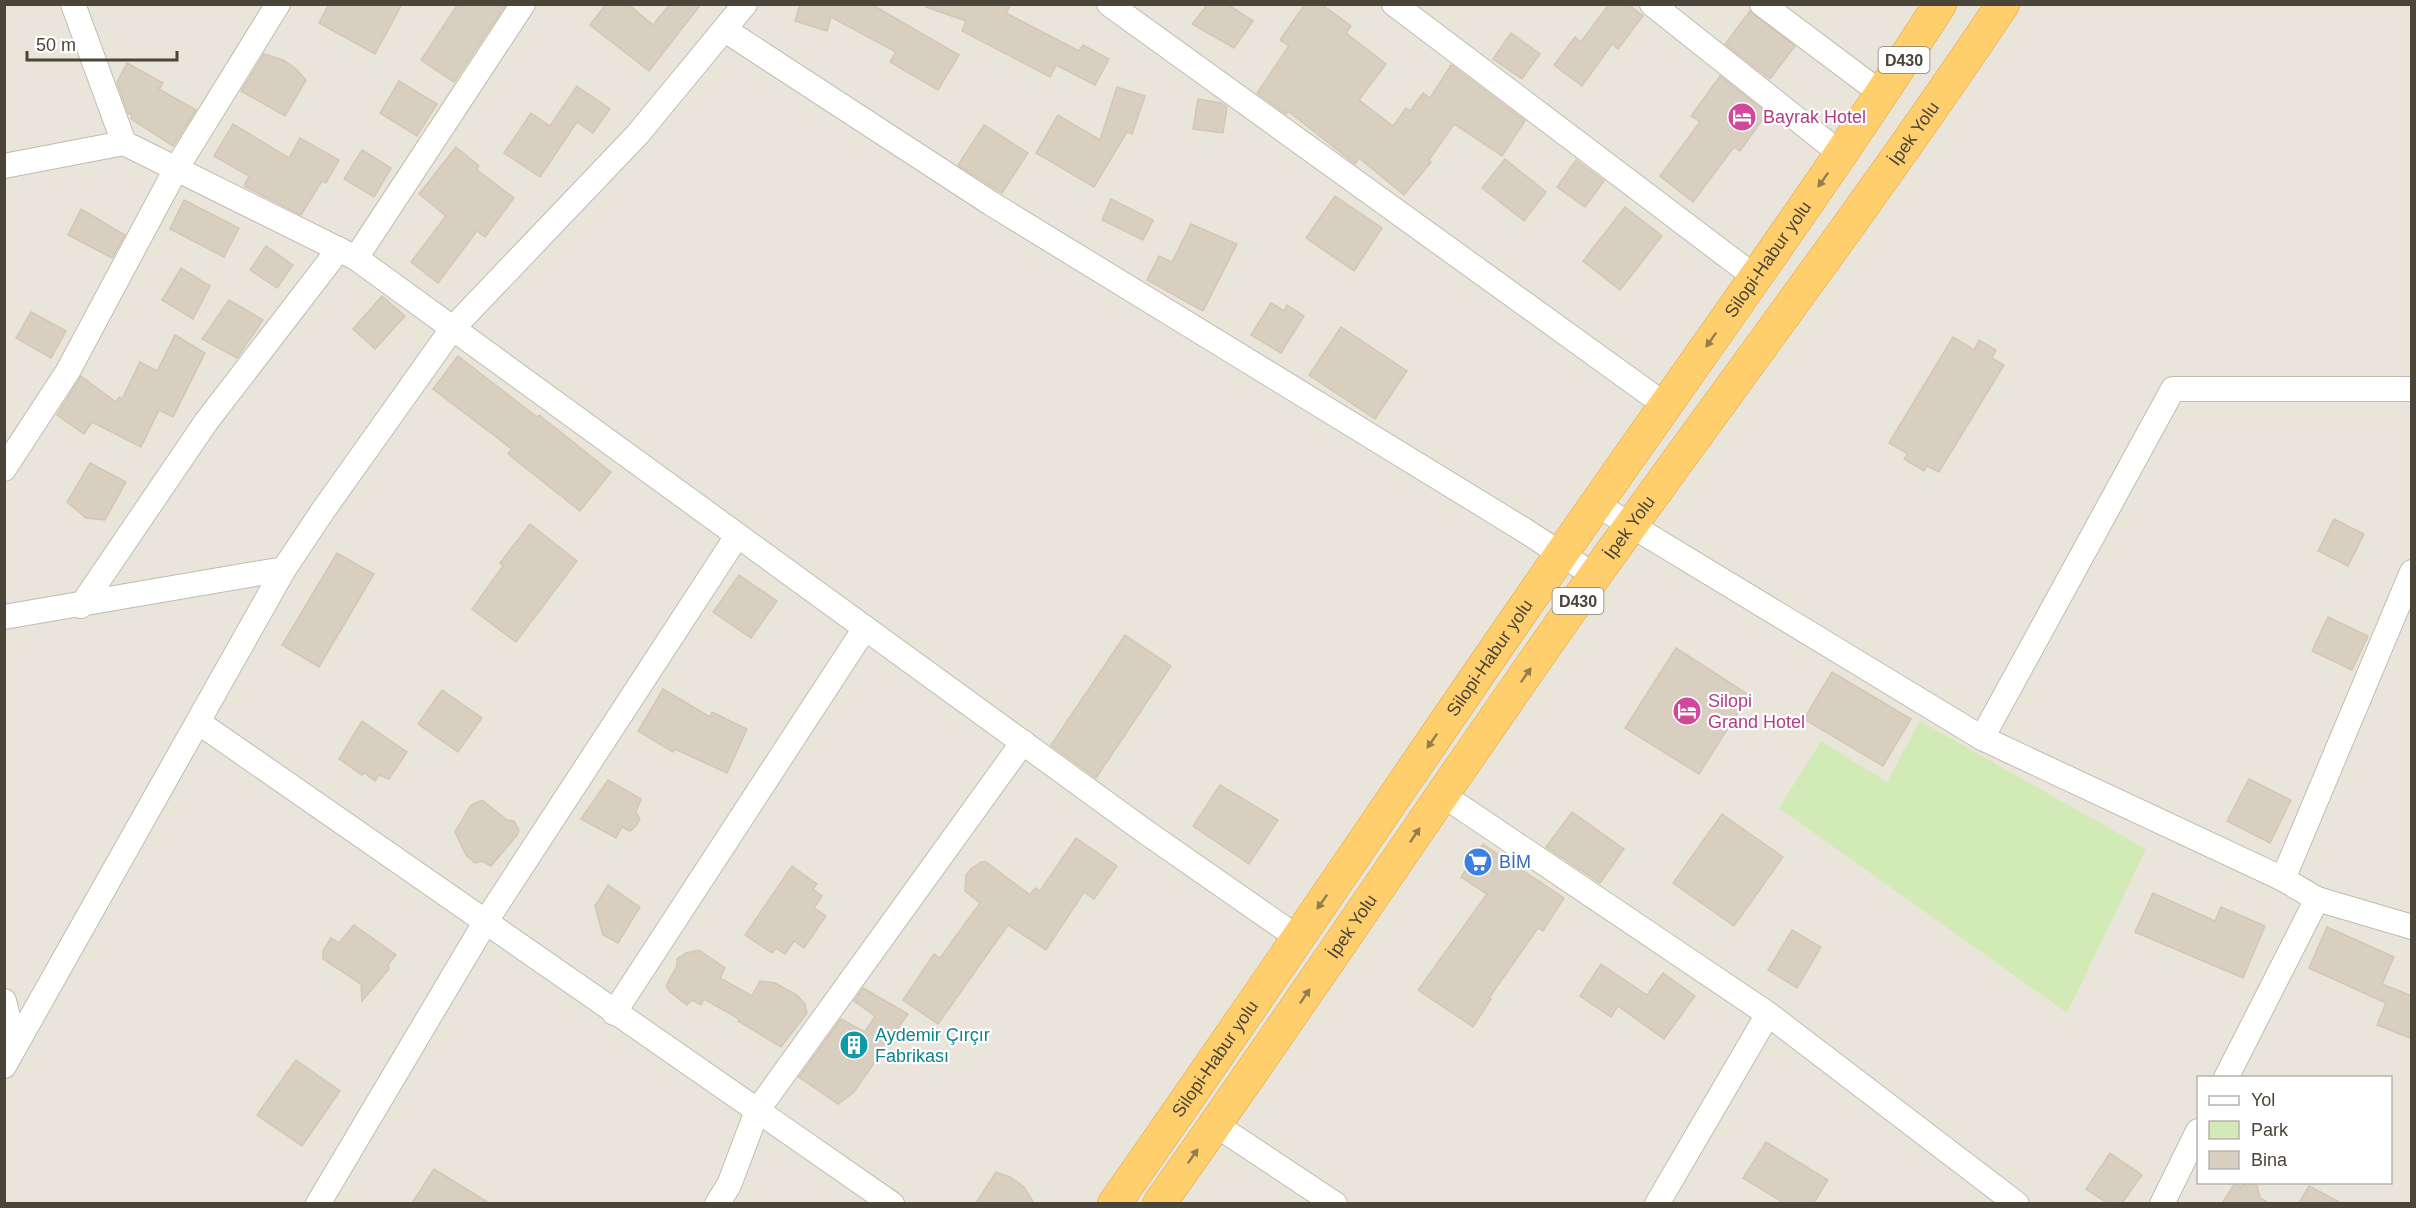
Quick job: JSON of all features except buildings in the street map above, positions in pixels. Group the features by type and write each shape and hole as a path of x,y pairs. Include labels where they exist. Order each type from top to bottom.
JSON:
{"highway":[{"name":"D430","path":"1876,104 1940,4"},
{"name":"İpek Yolu","path":"1160,1203 1595,576 1932,111 2003,4"},
{"name":"Silopi-Habur yolu","path":"1114,1203 1240,1025 1562,553 1876,104"}],"street":[{"path":"73,4 124,143"},
{"path":"4,469 68,370 176,169 278,4"},
{"path":"81,606 206,422 347,254 523,4"},
{"path":"4,1066 284,569 329,502 452,329 637,135 745,4"},
{"path":"1110,4 1665,405"},
{"path":"1394,4 1755,277"},
{"path":"1652,4 1841,154"},
{"path":"1762,4 1876,104"},
{"path":"725,30 992,204 1562,553 1595,576"},
{"path":"4,165 124,143 347,254 1143,831 1298,938"},
{"path":"1982,738 2174,388 2412,389"},
{"path":"1596,504 1982,738 2283,879 2317,899 2412,927"},
{"path":"318,1203 486,921 737,536"},
{"path":"4,617 81,606 284,569"},
{"path":"2283,879 2412,572"},
{"path":"614,1012 865,628"},
{"path":"198,722 892,1203"},
{"path":"717,1203 729,1185 757,1111 1023,742"},
{"path":"1443,795 1768,1014 2017,1203"},
{"path":"2227,1076 2317,899"},
{"path":"4,1000 15,1044"},
{"path":"1657,1203 1768,1014"},
{"path":"1216,1125 1335,1203"},
{"path":"2162,1203 2197,1135"}],"shaded area":[{"path":"5,5 2411,5 2411,1203 5,1204"}],"green space":[{"path":"1920,721 2146,849 2067,1013 1779,808 1821,741 1887,782"}],"place":[{"name":"Bayrak Hotel","path":"1742,117"},
{"name":"Silopi Grand Hotel","path":"1687,711"},
{"name":"BİM","path":"1478,862"},
{"name":"Aydemir Çırçır Fabrikası","path":"854,1045"}]}
